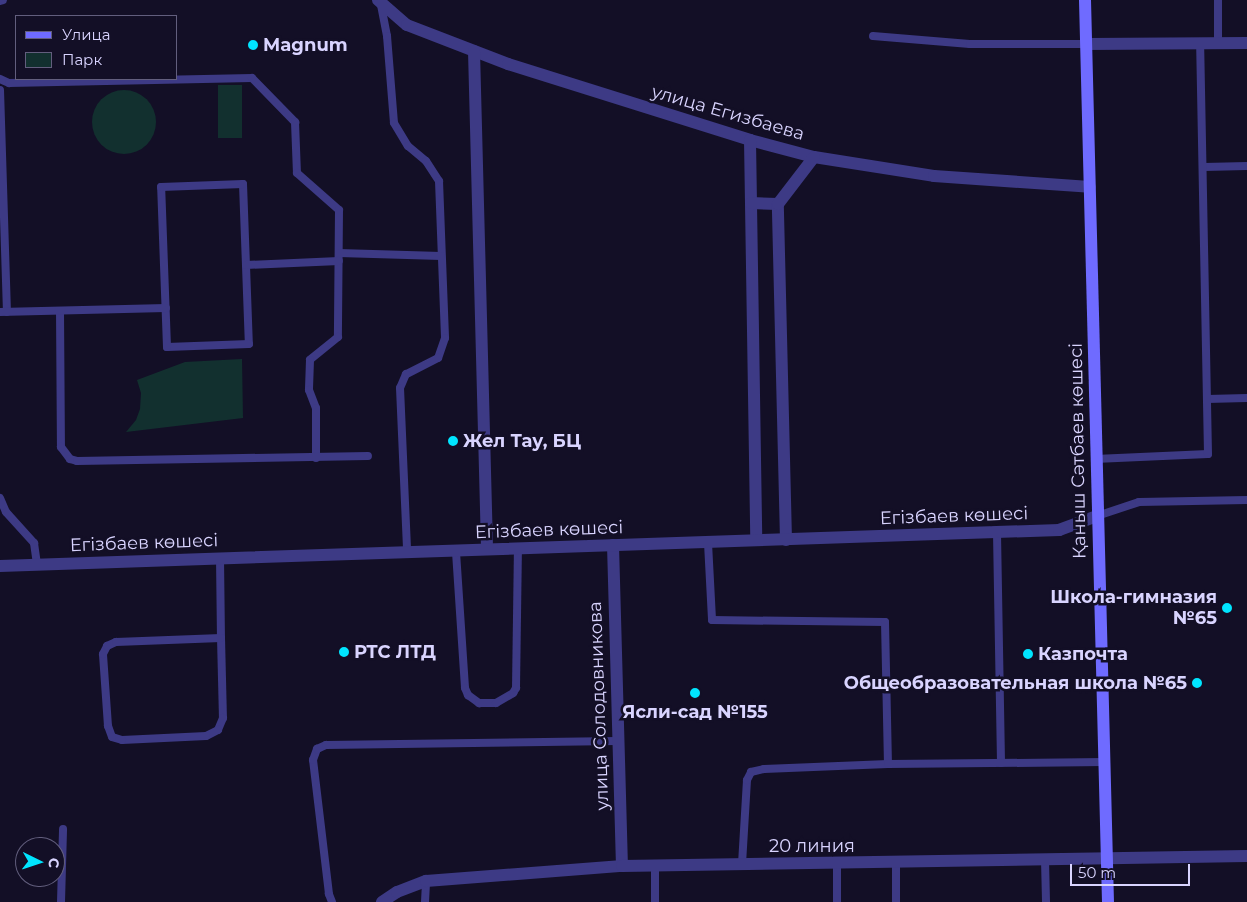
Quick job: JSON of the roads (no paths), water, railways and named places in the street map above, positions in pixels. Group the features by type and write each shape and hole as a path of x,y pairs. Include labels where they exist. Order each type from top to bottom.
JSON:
{"main road":[{"name":"Қаныш Сәтбаев көшесі","path":"1085,0 1108,902"}],"street":[{"name":"улица Егизбаева","path":"380,2 407,25 508,64 750,140 814,157 934,176 1090,187"},
{"path":"1086,44 1247,43"},
{"path":"474,51 486,549"},
{"path":"750,140 756,540"},
{"path":"786,540 778,204 814,157"},
{"path":"751,203 778,204"},
{"name":"Егізбаев көшесі","path":"0,566 407,551 456,552 486,549 997,533 1059,530 1097,516"},
{"name":"улица Солодовникова","path":"613,545 622,866"},
{"name":"20 линия","path":"382,902 397,892 426,880 622,866 1247,856"}],"lane":[{"path":"1218,0 1218,44"},
{"path":"380,2 388,36 394,123 408,146 426,161 439,181 445,338 438,358 406,374 400,388 407,551"},
{"path":"873,36 970,44 1086,44"},
{"path":"1096,459 1208,454 1204,167 1200,44"},
{"path":"178,80 252,78 295,122 297,173 339,210 338,337 310,360 309,390 316,408 316,458"},
{"path":"0,79 9,83 155,80"},
{"path":"0,90 3,312 166,308"},
{"path":"1204,167 1247,166"},
{"path":"243,184 246,265 250,344 167,347 161,187 243,184"},
{"path":"246,265 340,257 441,256"},
{"path":"60,311 61,447 70,459 77,461 368,456"},
{"path":"1207,399 1247,398"},
{"path":"0,498 6,512 34,543 37,565"},
{"path":"1097,516 1138,502 1247,500"},
{"path":"997,533 1001,763"},
{"path":"708,543 712,620 885,622 888,764"},
{"path":"456,552 464,688 468,695 480,703 496,703 513,693 516,688 518,549"},
{"path":"220,558 223,718 218,730 206,736 122,740 112,737 108,726 104,672 104,654 107,646 116,642 221,638"},
{"path":"332,902 329,894 313,760 317,749 326,746 617,741"},
{"path":"742,864 747,780 751,772 764,769 888,764 1104,762"},
{"path":"61,902 63,829"},
{"path":"1045,860 1046,902"},
{"path":"896,862 896,902"},
{"path":"837,864 837,902"},
{"path":"655,865 655,902"},
{"path":"426,880 426,902"}],"place":[{"name":"Magnum","path":"253,45"},
{"name":"Жел Тау, БЦ","path":"453,441"},
{"name":"Школа-гимназия №65","path":"1227,608"},
{"name":"РТС ЛТД","path":"344,652"},
{"name":"Казпочта","path":"1028,654"},
{"name":"Общеобразовательная школа №65","path":"1197,683"},
{"name":"Ясли-сад №155","path":"695,693"}]}
